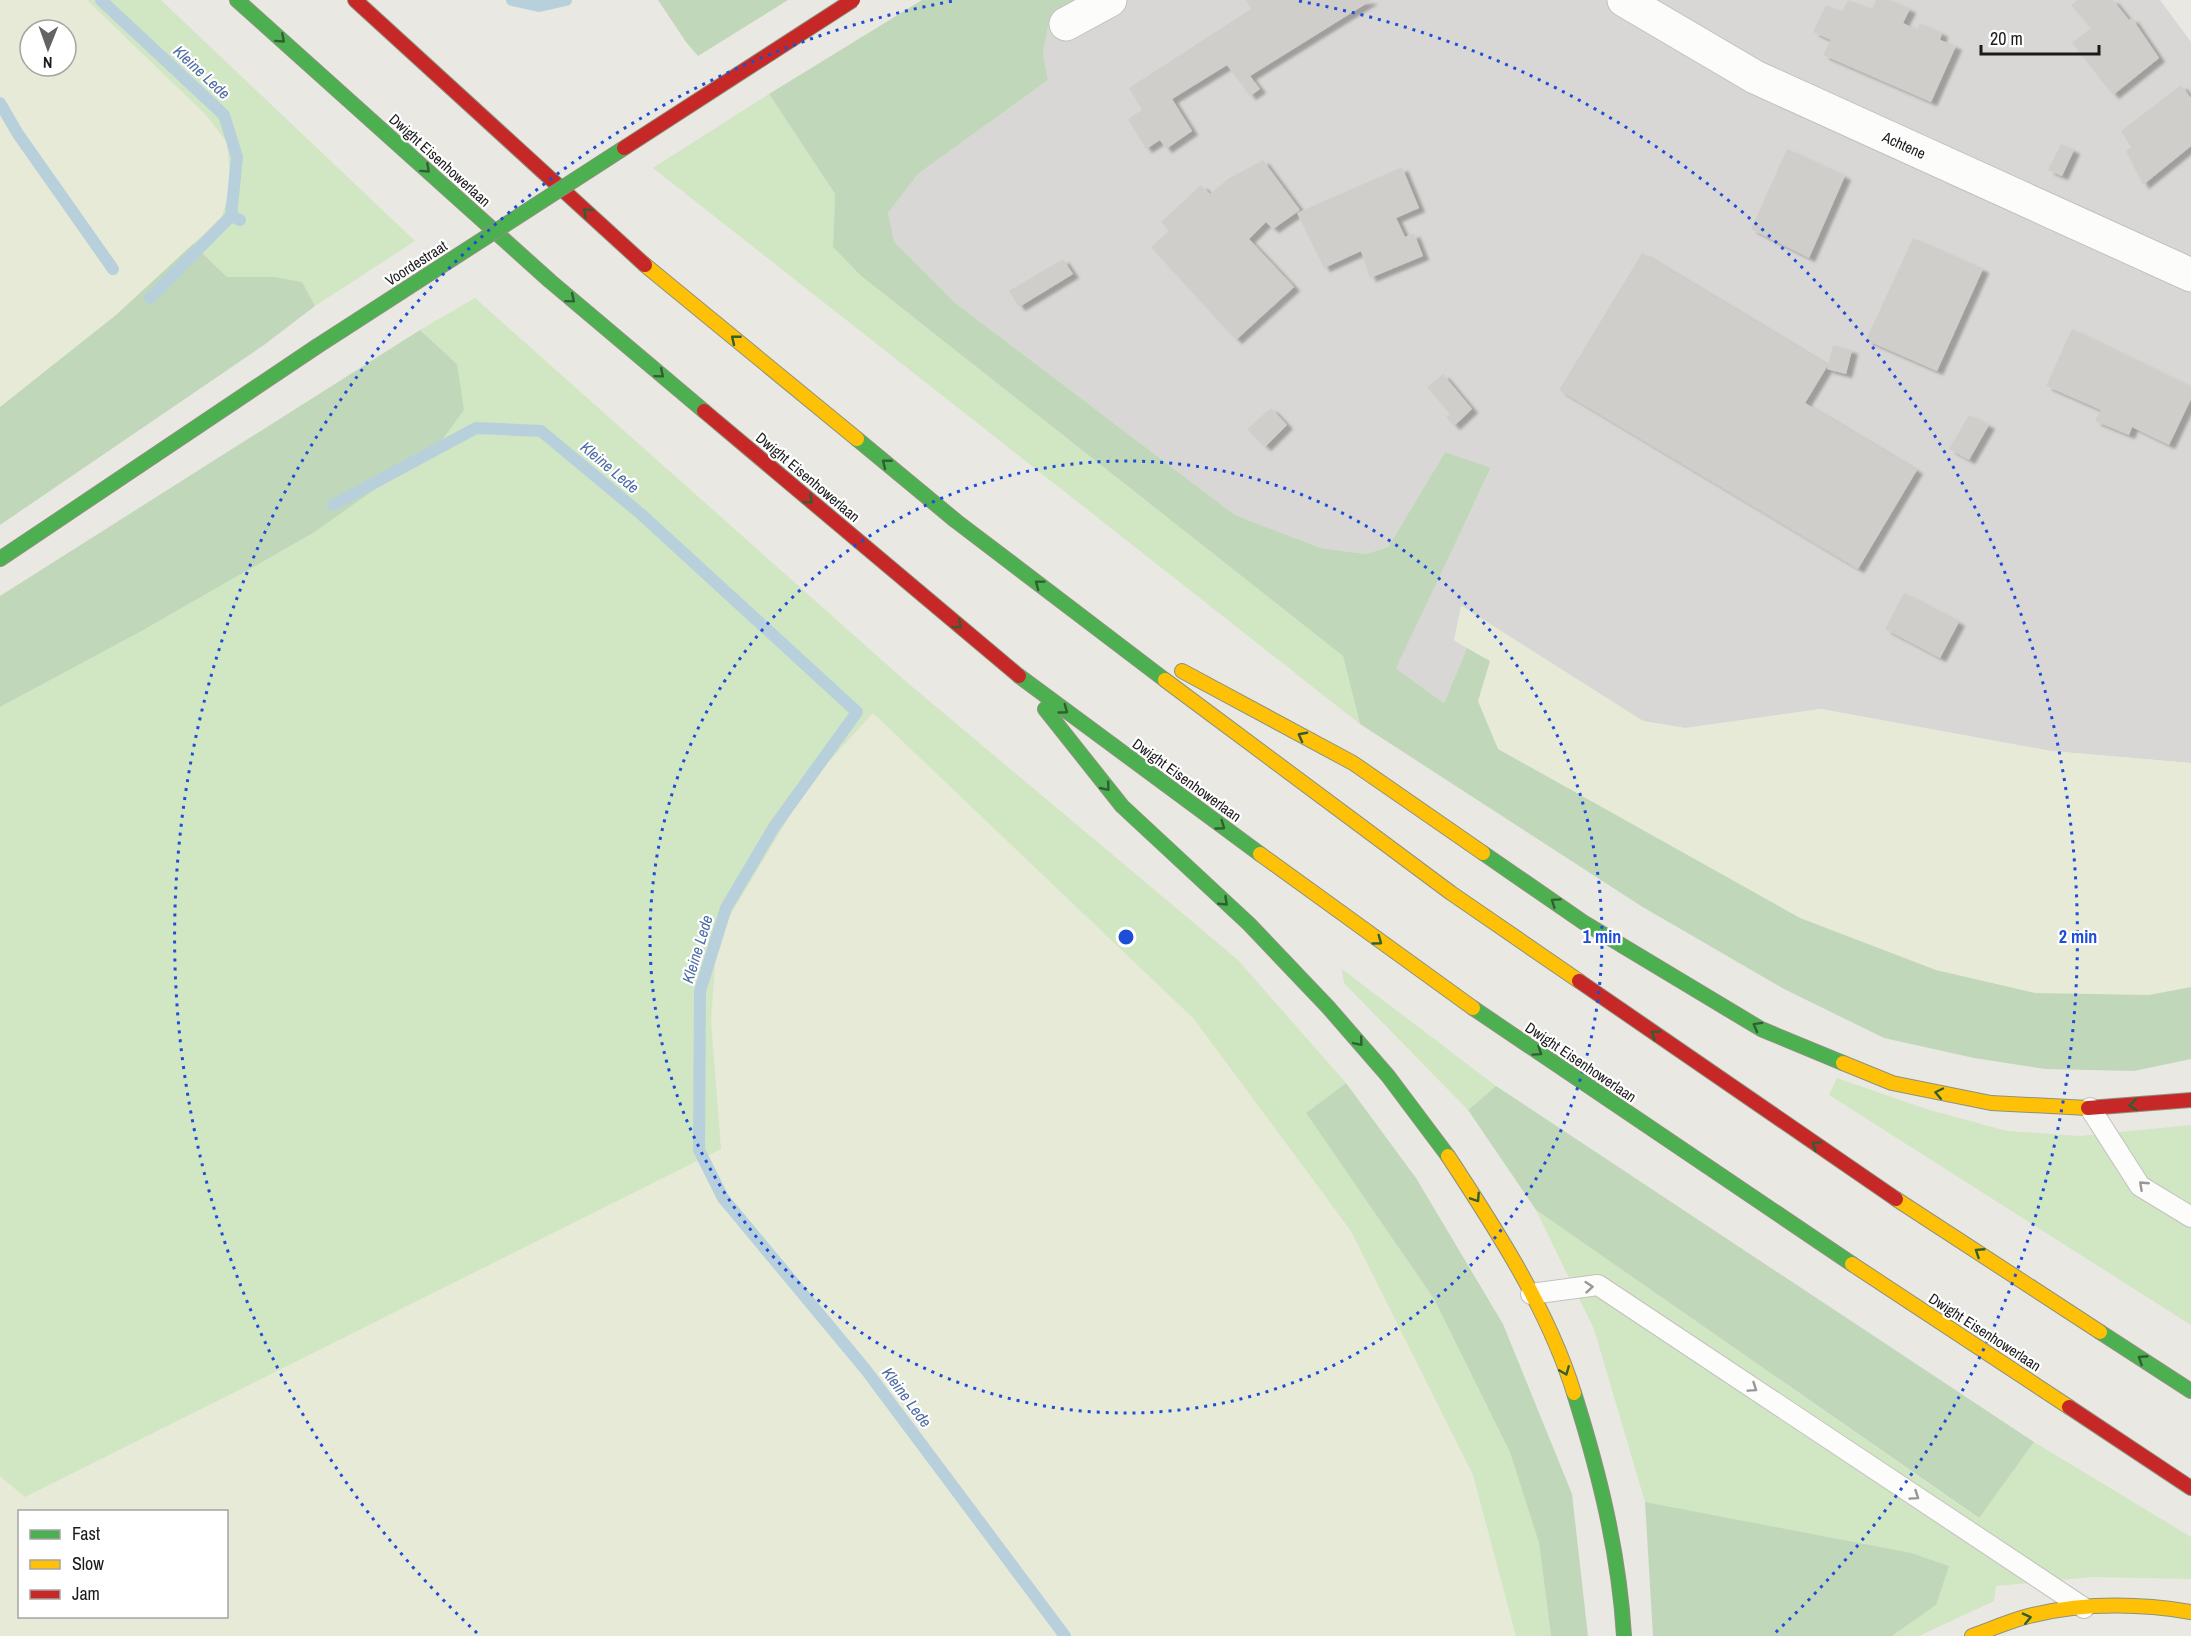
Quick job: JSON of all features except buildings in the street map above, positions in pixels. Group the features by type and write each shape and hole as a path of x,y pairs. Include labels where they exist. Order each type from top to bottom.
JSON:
{"main road":[{"name":"Dwight Eisenhowerlaan","path":"237,0 550,281 1017,675 1429,978 1815,1239 2191,1488"},
{"path":"355,0 646,266 957,521 1085,620 1451,893 1864,1178 2191,1391"},
{"name":"Voordestraat","path":"0,559 316,347 853,0"},
{"path":"1085,620 1353,763 1583,922 1761,1029 1892,1083 1990,1103 2090,1108 2191,1100"},
{"path":"1017,675 1120,804 1266,940 1355,1037 1437,1139 1514,1256 1584,1417 1609,1508 1624,1636"},
{"path":"1972,1636 2026,1617 2085,1609 2123,1606 2191,1612"}],"street":[{"path":"1066,24 1110,0"},
{"name":"Achtene","path":"1624,0 1755,77 2191,275"}],"lane":[{"path":"2090,1108 2140,1186 2191,1217"},
{"path":"1531,1294 1598,1285 2085,1609"}],"shaded area":[{"path":"1101,0 2160,0 2191,42 2191,763 2051,751 1821,709 1685,728 1643,721 1462,606 1454,640 1467,648 1444,703 1395,667 1491,469 1445,452 1388,547 1366,554 1321,548 1235,515 954,302 893,242 888,213 918,174 1048,80 1043,53 1049,22"}],"green space":[{"path":"0,0 87,0 205,114 227,142 231,186 221,219 116,315 0,407"},
{"path":"87,0 161,0 415,241 315,306 301,282 275,277 227,277 193,244 221,219 231,186 227,142 205,114"},
{"path":"658,0 788,0 698,56"},
{"path":"922,0 1101,0 1049,22 1043,53 1048,80 918,174 888,213 894,242 954,302 1235,515 1321,548 1366,554 1388,547 1445,452 1491,468 1396,668 1444,703 1467,648 1490,661 1478,701 1498,749 1800,918 1936,970 2035,993 2149,995 2191,987 2191,1059 2134,1071 2045,1069 1974,1058 1884,1038 1782,988 1641,906 1360,724 1343,656 860,275 833,247 835,194 769,94"},
{"path":"769,94 835,194 833,247 860,275 1343,656 1360,724 653,168"},
{"path":"193,244 227,277 275,277 302,282 315,306 264,345 0,525 0,407 116,315"},
{"path":"475,298 903,679 1238,960 1346,1083 1306,1113 1434,1299 1511,1452 1539,1543 1551,1636 1516,1636 1473,1475 1351,1231 1194,1019 873,713 810,782 717,937 711,1021 721,1149 25,1497 0,1476 0,707 138,633 313,533 371,490 457,364 420,330"},
{"path":"420,330 457,364 464,410 439,444 313,533 138,633 0,707 0,596"},
{"path":"1461,606 1643,721 1685,728 1821,709 2051,751 2191,763 2191,987 2149,995 2035,993 1936,970 1800,918 1498,749 1478,701 1490,661 1454,640"},
{"path":"873,712 1194,1019 1351,1231 1473,1475 1516,1636 0,1636 0,1476 26,1497 721,1149 711,1021 717,937 810,782"},
{"path":"1342,969 1496,1086 1468,1110 1344,983"},
{"path":"1837,1078 1926,1109 2007,1131 2080,1136 2191,1125 2191,1325 1829,1095"},
{"path":"1346,1083 1416,1178 1503,1324 1572,1494 1588,1636 1551,1636 1539,1543 1510,1452 1434,1299 1306,1113"},
{"path":"1496,1086 2034,1442 1979,1518 1536,1210 1468,1110"},
{"path":"1536,1210 1978,1518 2034,1442 2191,1537 2191,1579 2092,1577 1996,1586 1994,1601 1919,1636 1892,1636 1936,1605 1926,1558 1645,1502 1594,1329"},
{"path":"1645,1502 1911,1553 1949,1566 1936,1605 1892,1636 1653,1636"}],"waterway":[{"name":"Kleine Lede","path":"101,0 224,115 237,157 231,216 240,220"},
{"path":"512,0 539,6 566,0"},
{"path":"0,103 18,134 113,269"},
{"path":"150,298 231,216"},
{"name":"Kleine Lede","path":"333,505 476,428 541,431 641,514 857,712 774,827 726,908 700,991 699,1150 723,1198 866,1370 1065,1636"}],"traffic: fast":[{"path":"237,0 550,281 704,411"},
{"path":"316,347 624,148"},
{"path":"0,559 316,347"},
{"path":"857,439 956,521 1165,680"},
{"path":"1019,676 1260,854"},
{"path":"1045,709 1122,806 1249,924 1328,1007 1388,1076 1448,1156"},
{"path":"1483,853 1583,922 1761,1029 1843,1063"},
{"path":"1473,1008 1852,1264"},
{"path":"2100,1332 2191,1391"},
{"path":"1574,1393 1592,1452 1613,1543 1624,1636"}],"traffic: slow":[{"path":"645,265 857,439"},
{"path":"1182,671 1353,763 1483,853"},
{"path":"1165,680 1451,893 1579,981"},
{"path":"1260,854 1473,1008"},
{"path":"1843,1063 1892,1083 1991,1103 2088,1108"},
{"path":"1448,1156 1502,1241 1535,1300 1550,1331 1574,1393"},
{"path":"1896,1199 2100,1332"},
{"path":"1852,1264 2069,1407"},
{"path":"1972,1636 2025,1617 2066,1609 2129,1606 2191,1612"}],"traffic: jam":[{"path":"355,0 645,265"},
{"path":"624,148 853,0"},
{"path":"704,411 1019,676"},
{"path":"1579,981 1896,1199"},
{"path":"2088,1108 2191,1100"},
{"path":"2069,1407 2191,1488"}]}
